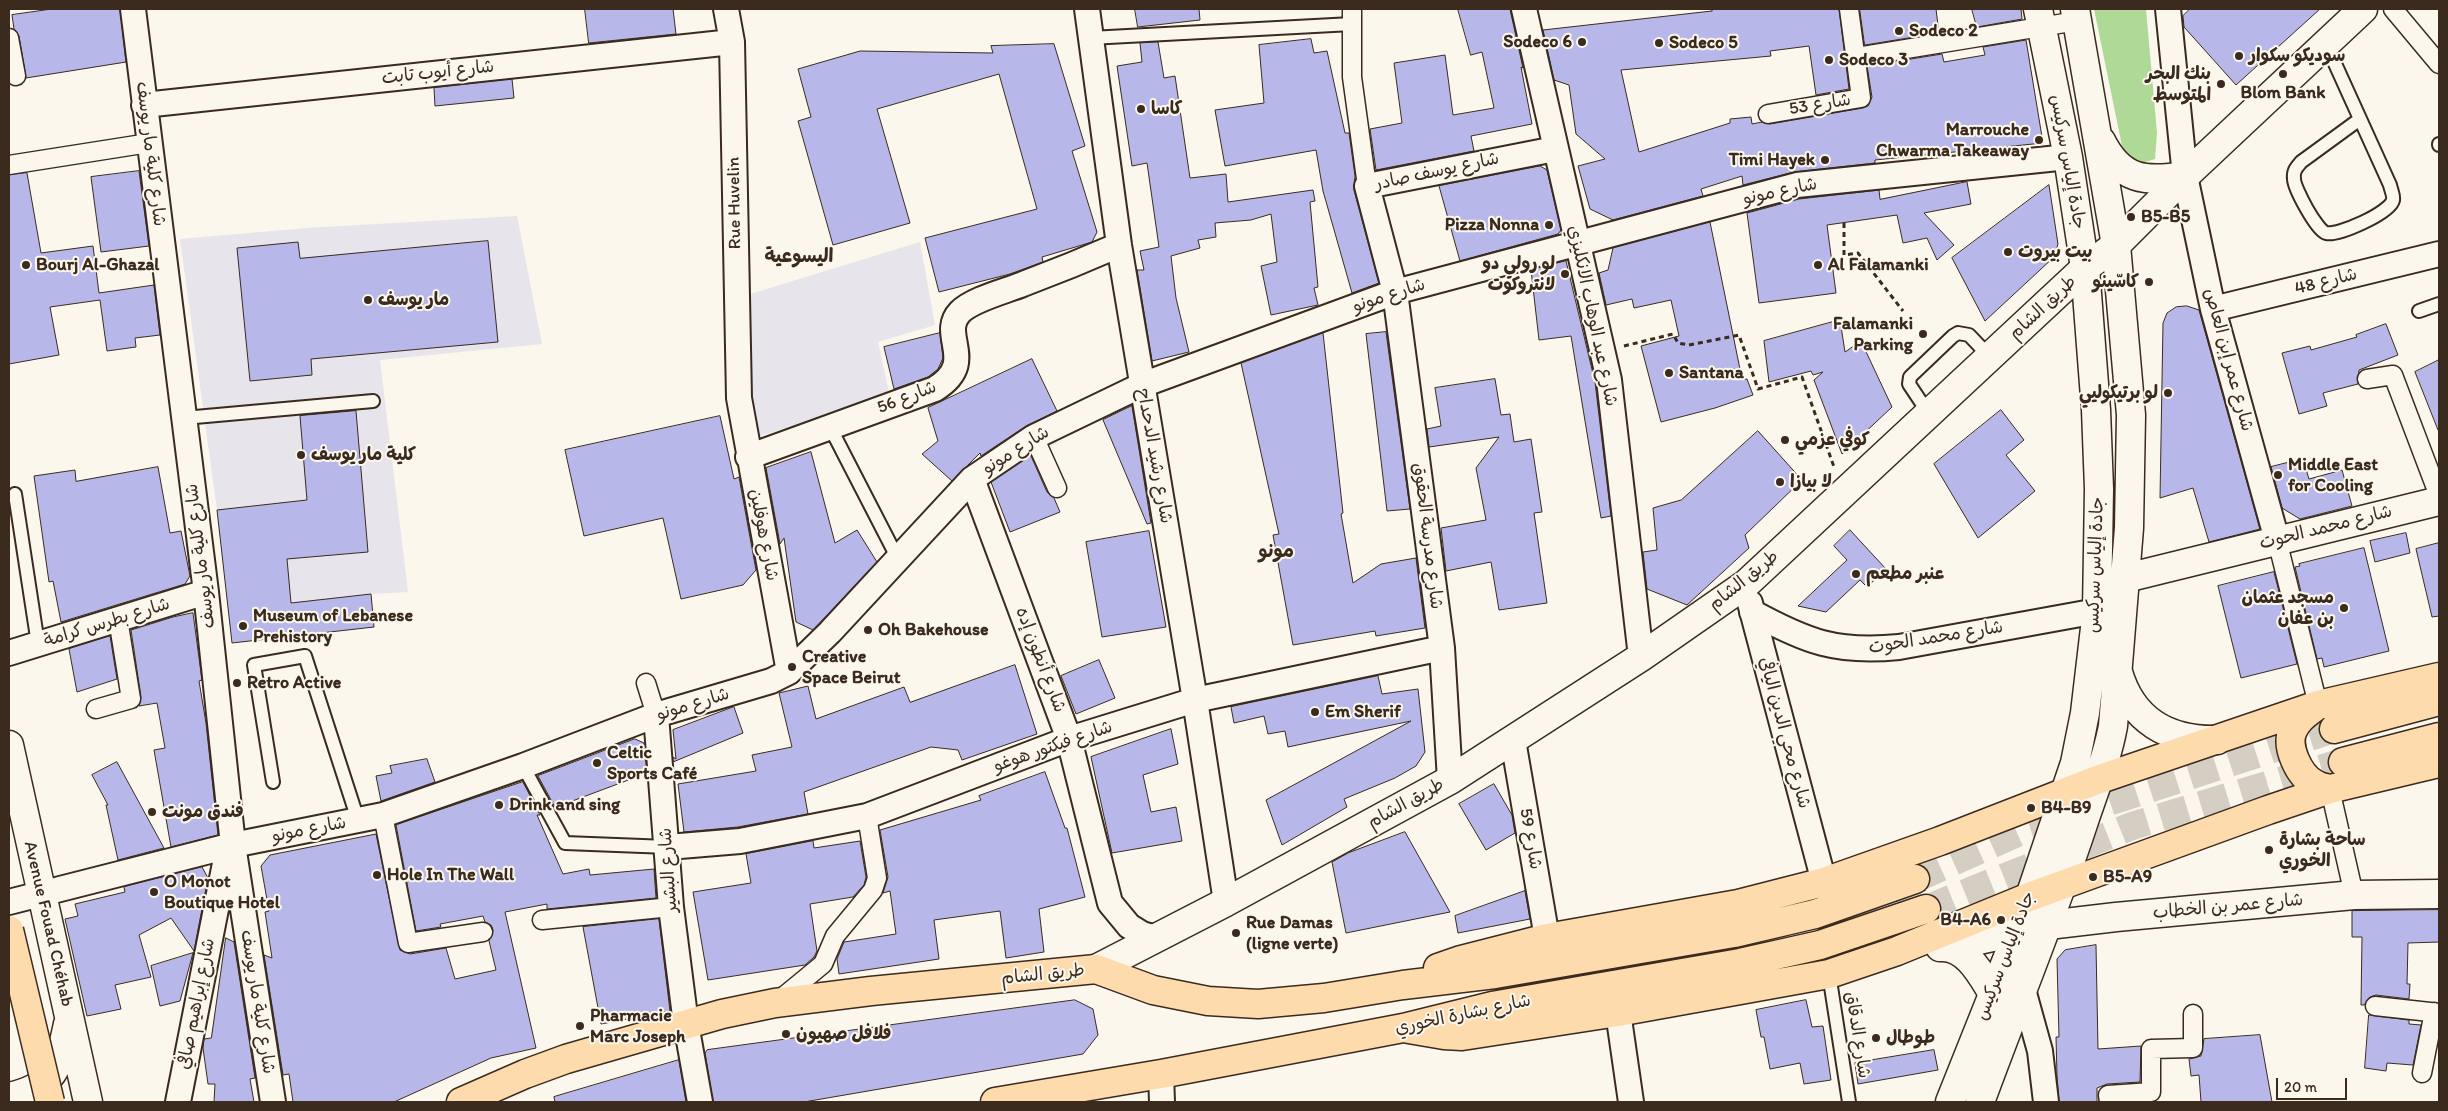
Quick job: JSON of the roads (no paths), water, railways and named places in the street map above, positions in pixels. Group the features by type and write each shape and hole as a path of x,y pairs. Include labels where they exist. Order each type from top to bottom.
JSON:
{"main road":[{"path":"1403,985 1453,963 1547,938 1738,904 1824,882 1940,841 2097,780 2318,705 2439,677"},
{"path":"2334,729 2439,701"},
{"path":"2318,705 2302,717 2292,731 2292,748 2298,767 2309,780 2314,784 2330,789"},
{"path":"2344,762 2439,737"},
{"path":"1404,1028 1462,1036 1618,1012 1829,974 1897,951 2029,897 2330,789 2439,763"},
{"name":"شارع بشارة الخوري","path":"1096,969 1132,984 1169,995 1231,1004 1258,1004 1324,998 1403,985 1494,974 1734,933 1815,914 1915,879"},
{"name":"شارع بشارة الخوري","path":"995,1102 1161,1074 1404,1028 1492,1006 1740,963 1820,945 1926,909"},
{"path":"9,930 50,1102"},
{"name":"طريق الشام","path":"461,1102 524,1074 566,1059 686,1024 775,1003 871,991 1096,969"}],"street":[{"name":"شارع كلية مار يوسف","path":"133,9 206,592 230,846 273,1102"},
{"name":"Rue Huvelin","path":"726,9 732,42 739,398"},
{"name":"شارع رشيد الدحداح","path":"1087,9 1119,245 1195,700 1226,902"},
{"name":"شارع عبد الوهاب الانكليزي","path":"1524,9 1601,352 1609,380 1641,657"},
{"name":"شارع 53","path":"1768,114 1861,98 1857,57 1849,9"},
{"name":"شارع عمر إبن العاص","path":"2168,9 2185,176 2213,309 2277,540 2318,705"},
{"name":"طريق الشام","path":"1096,969 1226,902 1450,780 1641,657 1746,584 2084,268 2116,245 2185,176 2363,9"},
{"path":"2096,131 2105,148 2124,171 2152,180 2203,174 2212,170 2384,9"},
{"path":"2393,9 2439,64"},
{"path":"1857,57 2040,18 2076,15"},
{"name":"جادة إلياس سركيس","path":"1980,1102 2022,986 2063,885 2097,780 2112,732 2118,670 2126,578 2131,472 2131,415 2116,245 2076,15"},
{"path":"1352,16 1352,77 1367,186"},
{"name":"جادة إلياس سركيس","path":"1950,1102 1992,992 2018,932 2065,792 2081,738 2097,610 2099,489 2097,430 2084,268 2068,157 2040,18"},
{"path":"9,38 16,76"},
{"name":"شارع أيوب تابت","path":"144,105 732,42"},
{"path":"9,165 149,143"},
{"name":"شارع يوسف صادر","path":"1395,292 1367,186 1556,149"},
{"name":"شارع مونو","path":"40,893 230,846 383,815 523,766 656,715 771,681 789,672 972,479 1034,437 1142,385 1395,292 1797,185 2068,157"},
{"name":"شارع 56","path":"748,457 935,389 948,381 953,374 956,362 954,326 957,317 968,307 1119,245"},
{"name":"شارع 48","path":"2213,309 2439,254"},
{"name":"شارع مدرسة الحقوق","path":"1395,292 1442,648 1450,780"},
{"path":"2367,379 2392,375 2439,496"},
{"name":"شارع هوفلين","path":"739,398 748,457 789,672"},
{"path":"1034,437 1057,488"},
{"name":"شارع أنطون إده","path":"972,479 1069,739 1110,903 1129,926 1156,938"},
{"name":"شارع محمد الحوت","path":"2126,578 2439,501"},
{"name":"شارع محي الدين اليافي","path":"1746,584 1824,882"},
{"name":"شارع بطرس كرامة","path":"9,653 206,592"},
{"name":"شارع محمد الحوت","path":"1752,612 1792,634 1810,641 1851,650 1872,650 1908,646 2097,610"},
{"path":"96,709 131,699 118,619"},
{"name":"شارع فيكتور هوغو","path":"668,847 740,841 867,816 1069,739 1195,700 1442,648"},
{"path":"2118,670 2123,688 2135,708 2152,724 2173,735 2196,740 2219,740"},
{"path":"646,683 656,715"},
{"name":"شارع البشير","path":"656,715 668,847 671,907 686,1024 700,1102"},
{"name":"شارع 59","path":"1513,740 1547,938"},
{"name":"Avenue Fouad Chéhab","path":"9,745 40,893 88,1102"},
{"path":"2330,789 2354,895"},
{"path":"383,815 408,943 483,932"},
{"path":"775,1003 823,964 835,936 873,890 877,878 867,816"},
{"name":"شارع إبراهيم صافي","path":"178,1102 230,846"},
{"path":"9,902 40,893"},
{"name":"شارع عمر بن الخطاب","path":"1946,947 2048,925 2354,895 2439,894"},
{"path":"542,920 671,907"},
{"path":"1897,951 1946,947 1972,960 1992,992"},
{"path":"2022,986 2040,1051 2046,1102"},
{"path":"2375,1006 2436,1013 2422,1073"},
{"path":"1618,1012 1631,1102"},
{"path":"2109,1102 2108,1096 2151,1092 2150,1049 2193,1048 2193,1014"},
{"path":"9,1097 29,1093 48,1079 61,1058 70,1017"},
{"path":"1161,1074 1162,1102"}],"lane":[{"path":"1090,38 1352,16"},
{"path":"2332,57 2390,185 2393,200 2390,207 2378,215 2338,233 2326,233 2318,228 2312,218 2294,182 2294,171 2301,162 2360,119"},
{"path":"2419,311 2439,304"},
{"path":"1929,414 1909,384 1910,378 1953,336 1958,333 1969,335 1990,357"},
{"path":"184,418 373,401"},
{"path":"830,427 898,559"},
{"path":"15,494 38,644"},
{"path":"272,782 254,665 305,656 356,805 358,820"},
{"path":"523,766 564,843 668,847"},
{"name":"شارع الدقاق","path":"1829,974 1849,1102"}],"tunnel":[{"path":"1915,879 2028,828 2334,729"},
{"path":"1926,909 2132,826 2343,762"}],"place":[{"name":"Sodeco 2","path":"1899,31"},
{"name":"Sodeco 6","path":"1582,42"},
{"name":"Sodeco 5","path":"1659,43"},
{"name":"سوديكو سكوار","path":"2239,56"},
{"name":"Sodeco 3","path":"1829,60"},
{"name":"Blom Bank","path":"2283,74"},
{"name":"بنك البحر المتوسط","path":"2221,84"},
{"name":"كاسا","path":"1141,109"},
{"name":"Marrouche Chwarma Takeaway","path":"2039,140"},
{"name":"Timi Hayek","path":"1825,160"},
{"name":"B5-B5","path":"2131,217"},
{"name":"Pizza Nonna","path":"1549,225"},
{"name":"بيت بيروت","path":"2008,252"},
{"name":"Bourj Al-Ghazal","path":"26,265"},
{"name":"Al Falamanki","path":"1818,265"},
{"name":"لو رولي دو لانتروكوت","path":"1565,274"},
{"name":"كاسّينو","path":"2149,282"},
{"name":"مار يوسف","path":"368,300"},
{"name":"Falamanki Parking","path":"1923,334"},
{"name":"Santana","path":"1669,373"},
{"name":"لو برتيكوليي","path":"2168,393"},
{"name":"كوفي عزمي","path":"1785,440"},
{"name":"كلية مار يوسف","path":"301,455"},
{"name":"Middle East for Cooling","path":"2278,475"},
{"name":"لا بيازا","path":"1780,482"},
{"name":"عنبر مطعم","path":"1856,574"},
{"name":"مسجد عثمان بن عفان","path":"2344,608"},
{"name":"Museum of Lebanese Prehistory","path":"243,626"},
{"name":"Oh Bakehouse","path":"868,630"},
{"name":"Creative Space Beirut","path":"792,667"},
{"name":"Retro Active","path":"237,683"},
{"name":"Em Sherif","path":"1315,712"},
{"name":"Celtic Sports Café","path":"597,763"},
{"name":"Drink and sing","path":"499,805"},
{"name":"B4-B9","path":"2031,808"},
{"name":"فندق مونت","path":"152,812"},
{"name":"ساحة بشارة الخوري","path":"2269,850"},
{"name":"Hole In The Wall","path":"377,875"},
{"name":"B5-A9","path":"2093,877"},
{"name":"O Monot Boutique Hotel","path":"154,892"},
{"name":"B4-A6","path":"2001,920"},
{"name":"Rue Damas (ligne verte)","path":"1236,933"},
{"name":"Pharmacie Marc Joseph","path":"580,1026"},
{"name":"فلافل صهيون","path":"786,1034"},
{"name":"طوطال","path":"1876,1038"}],"district":[{"name":"اليسوعية","path":"799,257"},
{"name":"مونو","path":"1276,552"}]}
